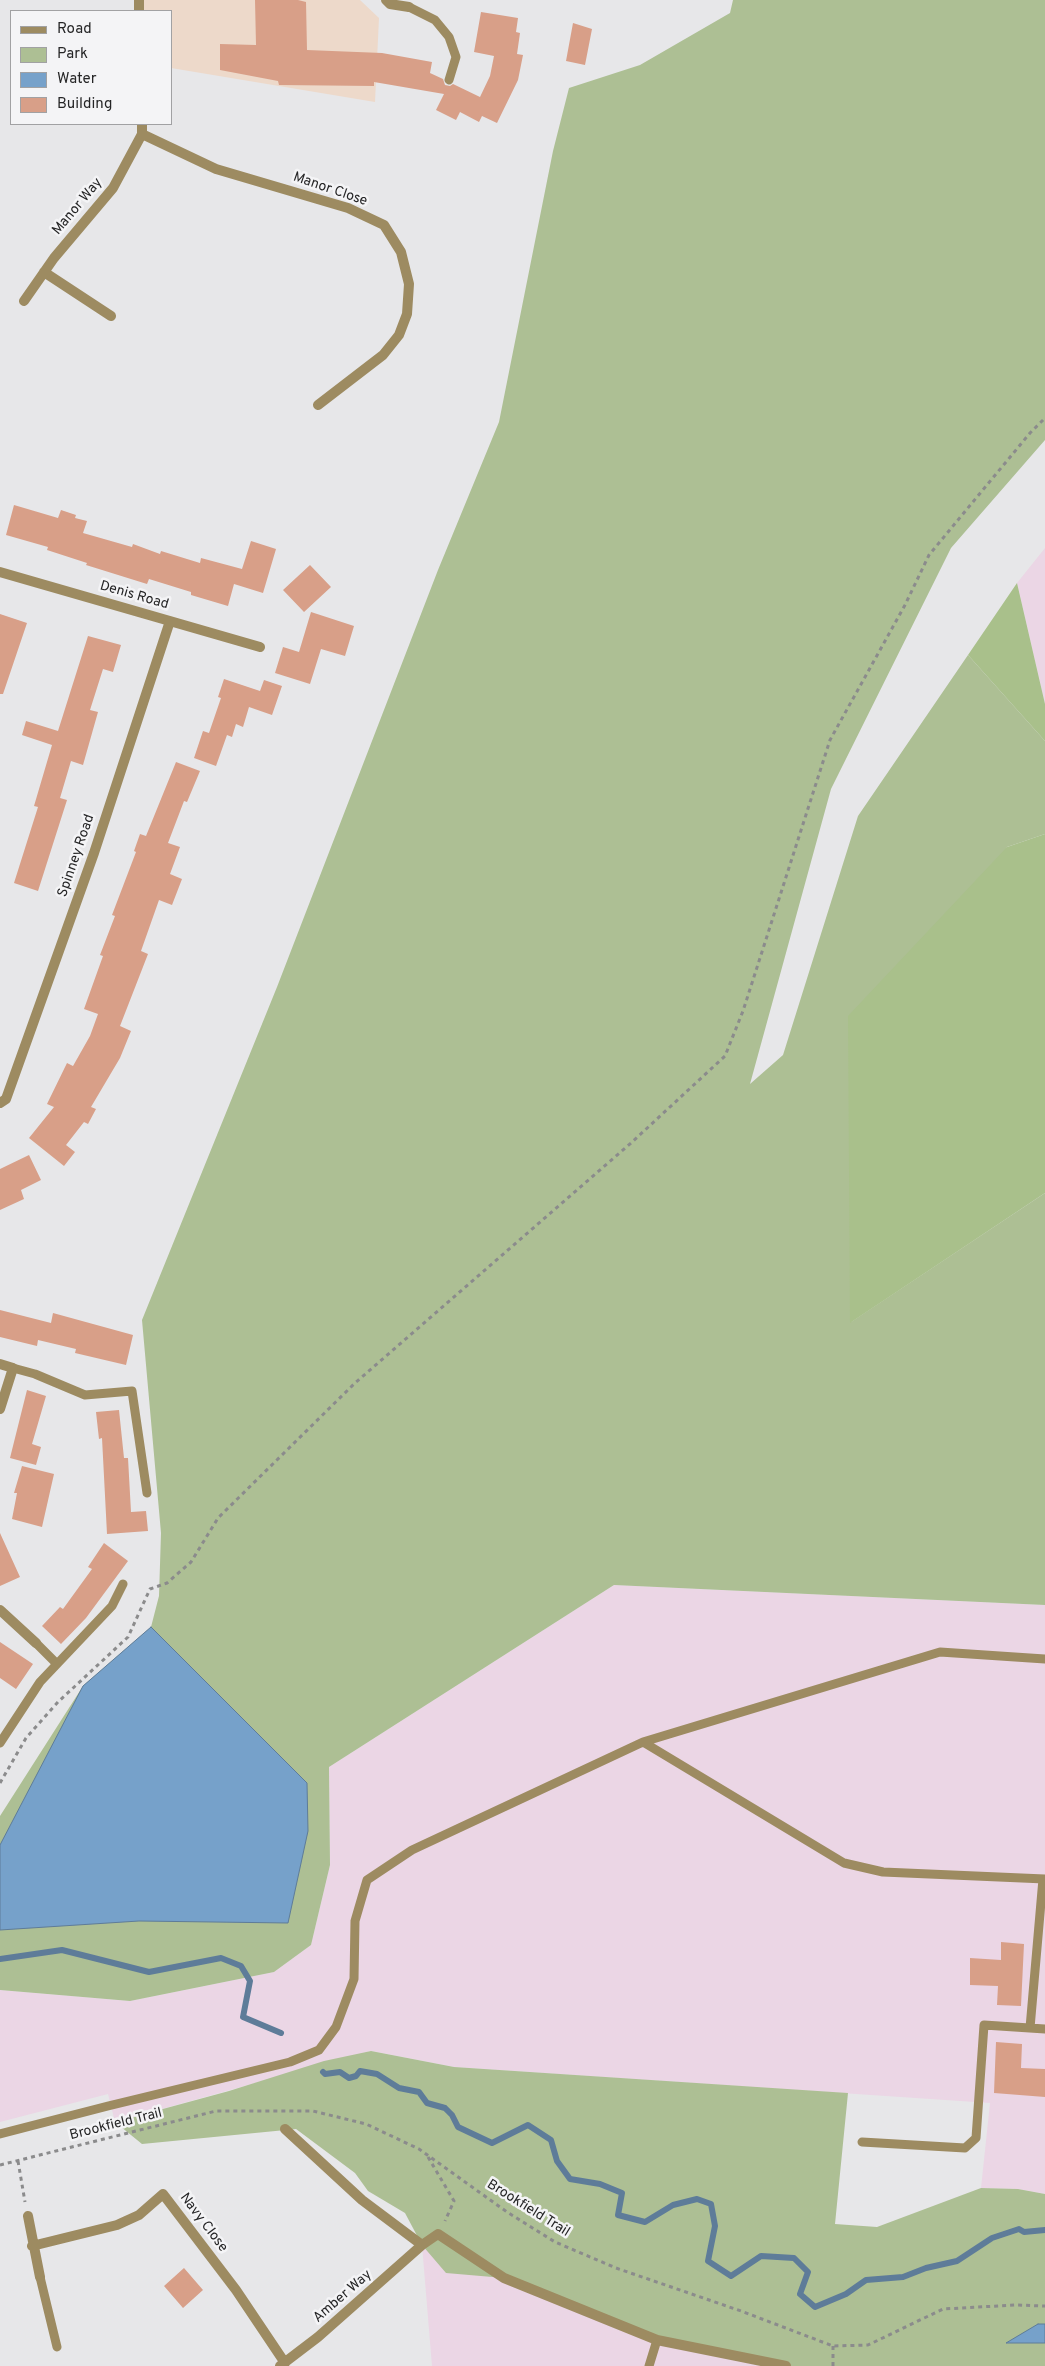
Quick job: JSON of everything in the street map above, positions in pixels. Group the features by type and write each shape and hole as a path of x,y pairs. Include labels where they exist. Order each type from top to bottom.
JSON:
{"street":[{"path":"389,1 408,7"},
{"name":"Manor Way","path":"24,301 44,272 113,188 142,129"},
{"name":"Manor Close","path":"142,129 216,169 348,208 384,225 402,252 409,284 407,314 399,335 383,355 318,405"},
{"path":"44,272 111,316"},
{"name":"Denis Road","path":"0,572 260,647"},
{"name":"Spinney Road","path":"3,1101 94,853 170,621"},
{"path":"0,1364 13,1368 0,1408"},
{"path":"0,1610 36,1643"},
{"path":"285,2129 362,2200 422,2245"},
{"name":"Navy Close","path":"32,2246 118,2225 139,2215 164,2194 236,2290 283,2365"},
{"path":"28,2216 32,2246 40,2277"},
{"path":"438,2234 504,2278 657,2340 786,2366"},
{"name":"Amber Way","path":"283,2365 422,2245 438,2234"}],"lane":[{"path":"408,7 435,20 449,37 456,56 449,80"},
{"path":"13,1368 35,1374 86,1395 132,1390 147,1493"},
{"path":"0,1743 40,1682 112,1606 123,1584"},
{"path":"36,1643 57,1664"},
{"path":"0,2134 290,2062 319,2050 336,2027 354,1979 356,1921 367,1880 412,1850 643,1742 940,1652 1045,1659"},
{"path":"643,1742 844,1863 883,1872 1044,1879 1030,2028"},
{"path":"862,2142 965,2148 976,2138 984,2025 1045,2029"},
{"path":"40,2277 57,2347"},
{"path":"649,2366 657,2340"}],"path":[{"path":"0,1783 26,1738 58,1702 128,1637 150,1589 167,1583 190,1562 218,1518 355,1382 631,1143 725,1056 743,1011 830,740 905,605 929,555 1030,433 1045,418"},
{"name":"Brookfield Trail","path":"0,2165 216,2111 313,2111 366,2124 426,2154 507,2212 555,2242 616,2268 741,2311 833,2346 868,2345 943,2310 1015,2305 1045,2306"},
{"path":"426,2154 454,2201 438,2234"},
{"path":"18,2161 28,2216"},
{"path":"833,2346 833,2366"}],"shaded area":[{"path":"143,0 360,0 379,18 375,102 172,68 172,10 144,10"},
{"path":"1045,548 1045,704 1017,583"},
{"path":"614,1585 1045,1605 1045,2194 1018,2189 981,2188 990,2103 454,2067 371,2051 115,2122 108,2094 0,2122 0,1990 130,2001 274,1972 311,1945 330,1865 329,1767"},
{"path":"422,2245 786,2366 432,2366"}],"green space":[{"path":"733,0 1045,0 1045,440 951,548 831,789 750,1084 783,1055 858,816 968,655 1045,741 1045,834 1007,847 851,1322 1045,1193 1045,1605 614,1585 329,1767 330,1865 311,1945 274,1972 130,2001 0,1990 0,1816 83,1686 151,1627 159,1596 161,1533 142,1320 277,987 438,570 499,422 553,151 569,88 640,65 730,13"},
{"path":"1017,583 1045,704 1045,741 968,655"},
{"path":"1045,834 1045,1193 850,1323 848,1016 1007,847"},
{"path":"371,2051 454,2067 848,2093 835,2224 877,2227 981,2188 1018,2189 1045,2194 1045,2366 786,2366 657,2340 504,2278 446,2273 422,2245 405,2213 368,2191 355,2173 296,2129 142,2144 115,2122 229,2091 324,2061"}],"water":[{"path":"151,1627 307,1783 308,1831 288,1923 139,1921 0,1930 0,1845 83,1686"},
{"path":"1038,2324 1045,2324 1045,2343 1006,2343"}],"building":[{"path":"255,0 298,0 306,2 307,50 382,53 432,62 430,73 443,79 445,85 450,86 453,84 480,97 490,76 494,56 474,52 481,12 518,18 516,32 520,33 517,54 523,55 518,80 497,123 482,116 479,122 460,112 456,120 436,110 444,94 374,82 374,86 279,85 278,81 220,70 220,44 256,45"},
{"path":"573,23 592,29 585,65 566,61"},
{"path":"14,505 58,518 61,510 76,515 75,518 87,521 83,533 132,547 133,544 160,554 161,551 200,563 201,558 242,569 251,541 276,549 263,593 234,584 228,606 191,595 191,592 149,579 147,584 86,565 87,563 47,550 48,547 6,535"},
{"path":"310,565 331,587 304,612 283,590"},
{"path":"311,612 354,626 345,656 321,649 310,684 275,673 283,647 299,652"},
{"path":"0,614 27,623 3,694 0,694"},
{"path":"88,636 121,645 113,672 103,669 90,710 98,712 83,765 71,761 60,798 67,800 38,891 14,883 38,807 34,806 52,745 22,735 26,721 58,731"},
{"path":"224,679 260,691 264,680 282,686 272,715 249,707 243,727 236,724 232,737 227,735 216,766 194,758 203,731 209,733 221,698 218,697"},
{"path":"176,762 200,771 187,802 184,801 168,843 180,847 170,874 182,879 172,905 159,900 141,951 148,954 120,1026 131,1031 120,1058 91,1107 96,1109 88,1124 84,1122 66,1145 75,1152 64,1166 29,1138 54,1107 47,1104 67,1063 73,1066 90,1036 98,1014 84,1009 103,956 100,955 115,916 112,915 136,852 134,851 140,834 146,836"},
{"path":"29,1155 41,1180 21,1190 24,1199 0,1210 0,1169"},
{"path":"0,1310 51,1323 53,1313 133,1335 126,1365 75,1353 76,1349 38,1340 37,1346 0,1337"},
{"path":"27,1390 46,1396 32,1444 41,1447 36,1465 10,1458"},
{"path":"119,1410 124,1458 128,1458 131,1512 146,1511 148,1531 107,1534 102,1438 99,1439 96,1412"},
{"path":"22,1466 54,1474 42,1527 12,1519 17,1493 14,1493"},
{"path":"0,1533 20,1577 0,1586"},
{"path":"104,1543 128,1561 86,1618 61,1644 42,1626 60,1607 63,1609 92,1569 88,1567"},
{"path":"0,1642 33,1664 16,1689 0,1678"},
{"path":"1001,1942 1024,1944 1021,2006 997,2005 998,1986 970,1985 970,1958 1001,1960"},
{"path":"996,2042 1022,2044 1021,2068 1045,2069 1045,2097 994,2093"},
{"path":"184,2268 203,2290 183,2308 164,2286"}],"waterway":[{"path":"0,1959 62,1950 149,1972 221,1958 241,1966 250,1981 243,2017 281,2033"},
{"path":"323,2072 325,2074 340,2072 349,2078 356,2076 360,2071 377,2074 399,2088 419,2092 427,2103 445,2108 452,2115 458,2127 492,2143 528,2125 551,2140 557,2161 570,2179 600,2184 622,2193 618,2215 645,2222 673,2205 697,2199 711,2204 715,2226 708,2261 731,2276 761,2256 794,2258 808,2272 800,2294 815,2307 846,2294 866,2280 903,2277 926,2268 957,2261 992,2238 1019,2229 1024,2232 1045,2230"}]}
